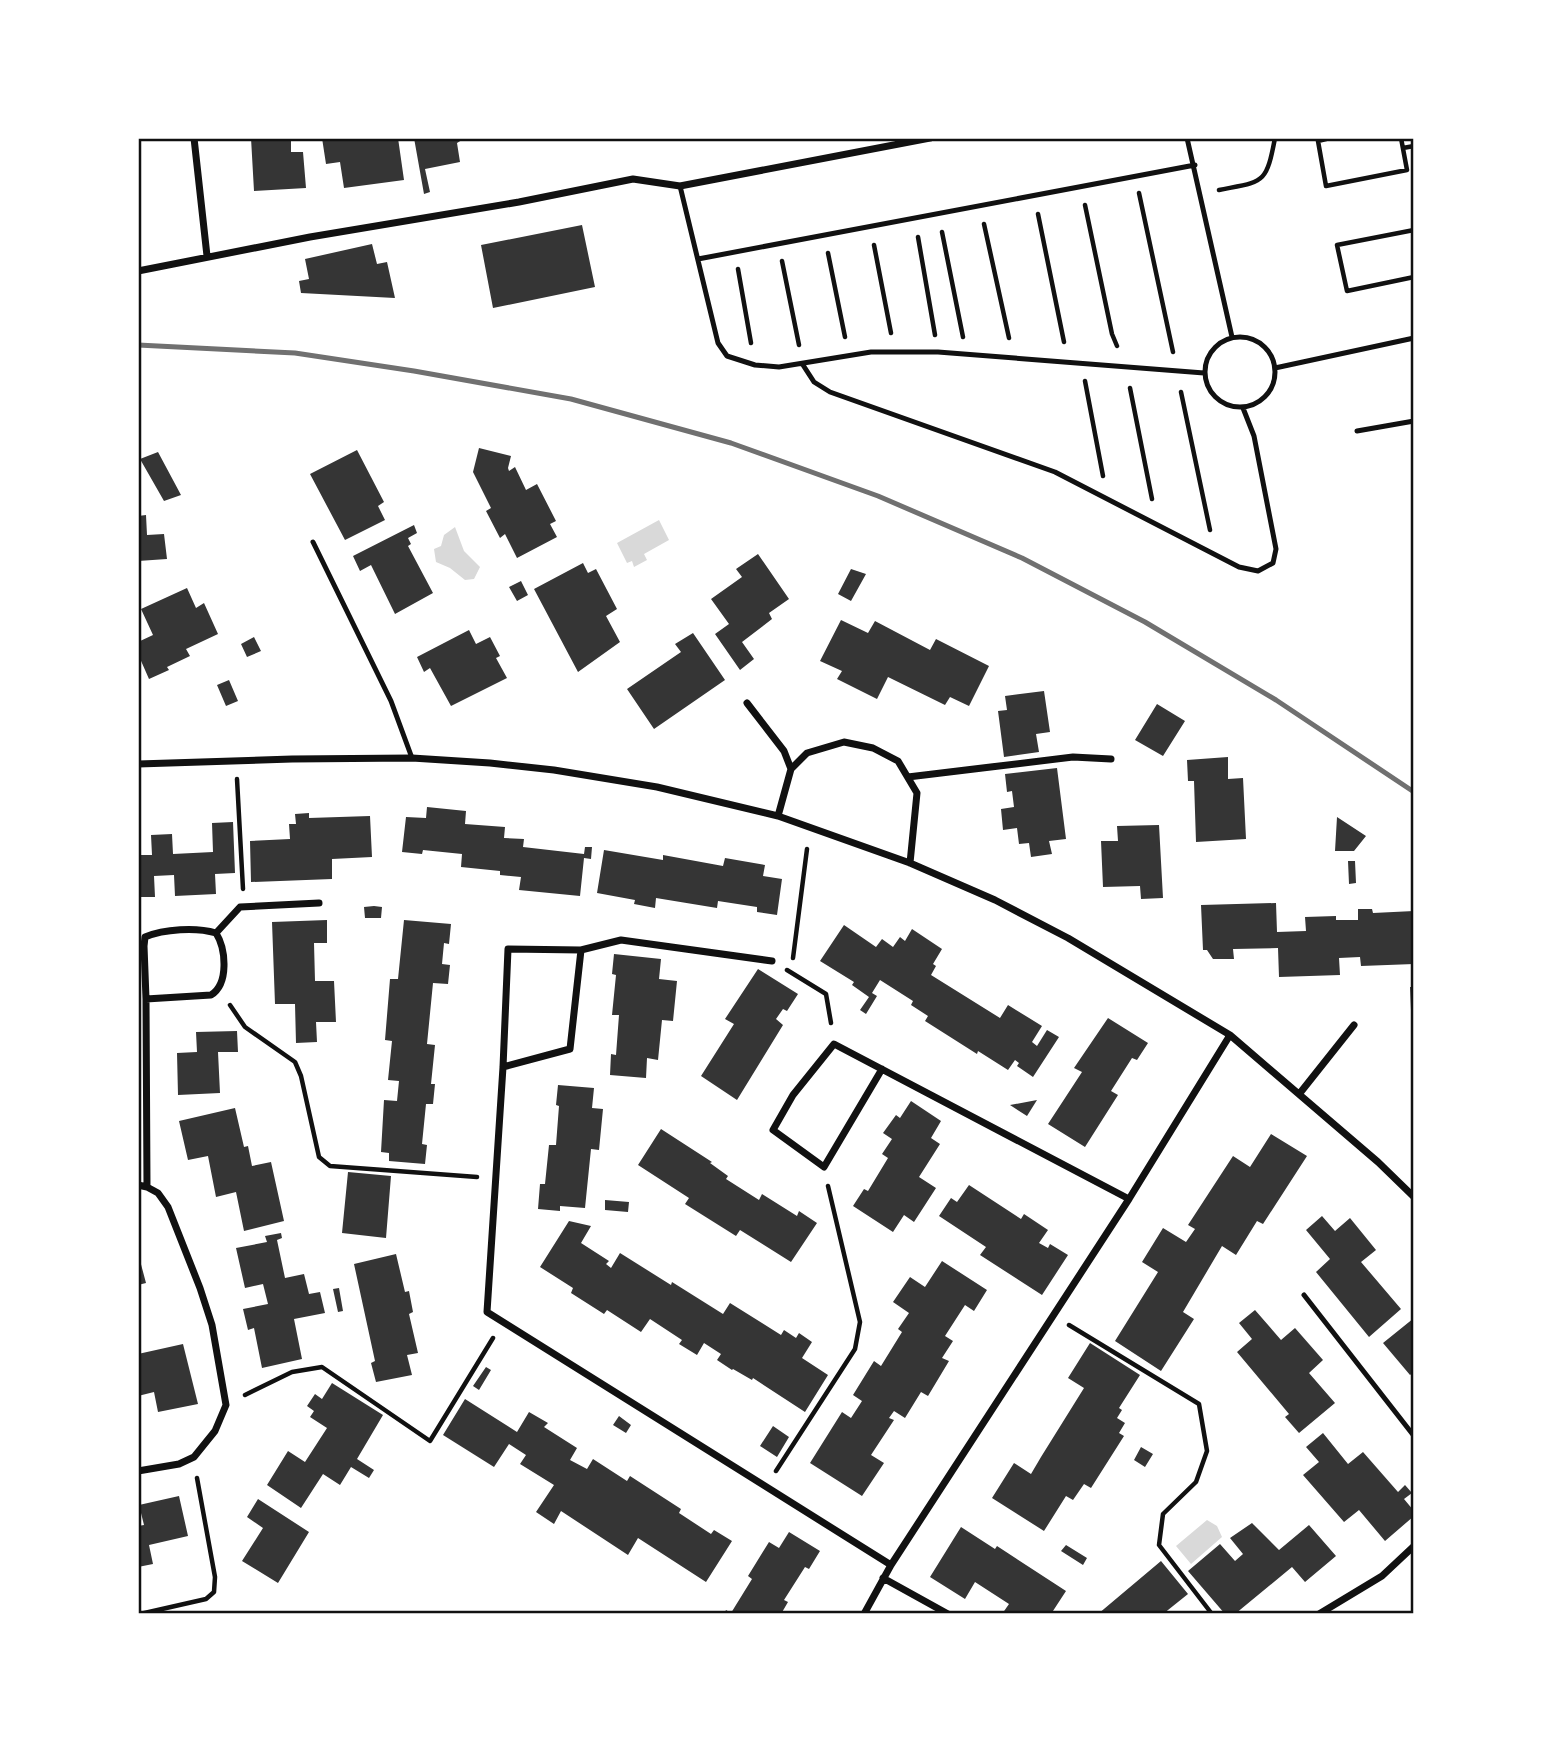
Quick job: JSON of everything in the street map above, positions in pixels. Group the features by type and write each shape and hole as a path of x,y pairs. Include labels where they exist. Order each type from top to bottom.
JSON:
{"street":[{"path":"194,138 207,256"},
{"path":"138,271 207,256 519,202 633,179 680,186 930,138"},
{"path":"747,702 784,751 791,769"},
{"path":"778,816 791,769 807,753 844,742 873,748 898,761 917,793 910,863"},
{"path":"908,777 1073,757 1111,759"},
{"path":"138,764 412,758 490,763 554,770 657,787 778,816 910,863 995,900 1068,938 1230,1035 1300,1093 1414,1197"},
{"path":"216,933 240,907 319,903"},
{"path":"146,999 211,995 219,989 223,979 221,941 216,933 206,930 142,935 146,999 147,1186"},
{"path":"772,961 621,940 581,950 508,948 487,1312 891,1565"},
{"path":"503,1067 570,1049 581,950"},
{"path":"1300,1093 1354,1025"},
{"path":"864,1614 891,1565 1129,1199 1230,1035"},
{"path":"881,1069 824,1167 773,1130 793,1096 834,1044 1129,1199"},
{"path":"138,1185 147,1186 158,1193 168,1207 212,1325 226,1405 215,1431 194,1457 179,1464 138,1471"},
{"path":"1319,1614 1382,1576 1414,1546"},
{"path":"883,1578 948,1614"}],"lane":[{"path":"1187,138 1232,337"},
{"path":"698,258 1195,165"},
{"path":"680,186 718,343 727,356 755,365 779,367 871,352 938,352 1204,373"},
{"path":"1232,337 1244,337 1266,348 1275,368 1275,380 1271,390 1254,405 1243,408 1222,403 1213,396 1204,373 1206,361 1212,351 1221,342 1232,337"},
{"path":"1275,368 1414,338"},
{"path":"803,365 814,382 830,392 1055,472 1239,567 1258,571 1273,563 1276,549 1254,436 1243,408"},
{"path":"1357,431 1414,421"},
{"path":"313,542 391,701 412,758"},
{"path":"1304,1295 1414,1436"}],"path":[{"path":"1201,194 1253,183 1263,178 1269,169 1275,138"},
{"path":"1330,138 1318,141 1326,186 1407,170 1401,138"},
{"path":"1403,148 1414,146"},
{"path":"1034,196 1068,362"},
{"path":"981,206 1013,358"},
{"path":"939,214 967,354"},
{"path":"915,219 938,352"},
{"path":"871,227 894,352"},
{"path":"1414,230 1338,245 1347,290 1414,277"},
{"path":"825,235 849,356"},
{"path":"779,243 803,365"},
{"path":"734,251 755,365"},
{"path":"1082,363 1107,499"},
{"path":"235,761 243,890 240,907"},
{"path":"792,973 809,827"},
{"path":"772,961 826,994 834,1044"},
{"path":"219,989 245,1027 295,1062 301,1076 320,1157 330,1166 496,1179"},
{"path":"765,1486 855,1349 860,1322 824,1167"},
{"path":"1053,1316 1199,1404 1207,1451 1196,1482 1163,1514 1158,1545 1212,1614"},
{"path":"226,1405 292,1372 322,1367 430,1441 502,1322"},
{"path":"139,1614 206,1599 214,1592 215,1577 194,1457"}],"shaded area":[{"path":"659,520 669,540 644,554 647,560 634,567 632,561 627,563 617,543"},
{"path":"455,527 464,551 480,567 474,579 465,580 450,568 436,562 434,549 441,546 444,535"},
{"path":"1207,1520 1217,1526 1222,1537 1191,1564 1176,1546"}],"building":[{"path":"251,138 291,138 291,152 303,152 306,188 254,191"},
{"path":"322,138 398,138 404,180 344,188 340,162 326,164"},
{"path":"414,138 465,138 457,143 460,162 425,169 430,192 424,194"},
{"path":"582,225 595,287 493,308 481,245"},
{"path":"372,244 377,264 387,262 395,298 301,293 299,281 309,279 305,259"},
{"path":"479,448 511,456 509,471 515,467 526,490 537,484 556,521 550,524 557,537 517,558 505,534 500,538 486,511 491,508 473,472"},
{"path":"357,450 384,502 378,506 385,520 345,540 310,474"},
{"path":"158,452 181,495 164,501 140,459"},
{"path":"146,515 147,535 164,534 167,559 138,561 138,516"},
{"path":"414,525 417,533 408,538 411,544 408,546 433,593 395,614 371,565 360,571 353,556"},
{"path":"758,554 789,599 769,613 772,619 742,642 754,659 740,670 715,634 729,624 711,599 742,577 736,569"},
{"path":"583,563 588,573 596,569 617,609 606,616 620,642 578,672 534,589"},
{"path":"851,569 866,574 851,601 838,594"},
{"path":"521,581 528,595 517,601 509,587"},
{"path":"187,588 196,608 204,603 218,634 186,649 190,656 149,679 138,654 138,642 153,635 141,609"},
{"path":"841,620 868,633 875,621 930,650 936,639 989,666 969,706 950,697 945,705 888,677 877,699 837,679 842,671 820,661"},
{"path":"469,630 476,644 490,637 500,656 496,658 507,678 451,706 430,668 424,672 417,657"},
{"path":"693,633 725,680 654,729 627,689 681,652 675,644"},
{"path":"254,637 261,651 247,657 241,644"},
{"path":"229,680 238,701 226,706 217,685"},
{"path":"1044,691 1050,732 1036,734 1039,752 1004,757 998,711 1007,710 1005,696"},
{"path":"1157,704 1185,721 1163,756 1135,740"},
{"path":"1228,757 1228,779 1243,778 1246,839 1196,842 1194,781 1188,781 1187,760"},
{"path":"1057,768 1066,839 1049,841 1052,854 1031,857 1029,843 1019,844 1017,828 1003,830 1001,809 1014,807 1012,791 1007,792 1005,774"},
{"path":"427,807 466,811 465,824 505,827 504,838 524,839 523,847 584,854 585,847 592,847 591,859 584,858 580,896 519,890 521,877 500,875 500,871 461,867 462,854 423,850 422,854 402,852 406,817 426,818"},
{"path":"309,813 309,818 370,816 372,857 332,859 332,879 251,882 250,841 290,839 289,824 296,824 295,814"},
{"path":"1337,817 1366,836 1354,851 1335,851"},
{"path":"233,822 235,873 215,874 216,894 175,896 174,875 154,876 155,897 138,897 138,855 152,855 151,835 172,834 173,854 213,852 212,823"},
{"path":"1159,825 1163,898 1141,899 1140,886 1103,887 1101,841 1118,841 1117,826"},
{"path":"604,850 663,860 663,855 723,866 725,858 765,865 763,876 782,879 777,915 757,912 757,907 718,901 717,908 656,898 655,908 634,904 635,900 597,893"},
{"path":"1348,861 1355,861 1356,883 1349,884"},
{"path":"1276,903 1277,932 1306,931 1305,917 1336,916 1336,920 1358,920 1358,909 1372,909 1373,913 1414,911 1414,964 1361,966 1360,957 1339,958 1340,975 1279,977 1278,948 1233,949 1234,959 1213,959 1207,950 1203,950 1201,905"},
{"path":"364,907 382,907 381,918 365,918"},
{"path":"327,920 327,943 314,943 315,981 334,981 336,1022 316,1022 317,1042 296,1043 295,1004 275,1004 272,922"},
{"path":"404,920 451,924 449,944 444,943 442,964 450,965 448,984 433,983 427,1044 435,1045 431,1084 435,1084 433,1104 426,1104 422,1144 427,1145 425,1164 389,1161 389,1153 381,1152 384,1100 397,1101 399,1081 388,1080 392,1041 385,1040 390,979 398,979"},
{"path":"844,925 876,947 882,939 893,947 900,937 905,941 912,929 942,949 933,964 936,966 931,975 1000,1018 1008,1005 1042,1026 1032,1042 1037,1046 1047,1030 1059,1037 1033,1077 1017,1066 1019,1063 1015,1060 1008,1070 978,1051 977,1054 925,1021 928,1016 911,1005 913,1001 880,980 872,993 877,996 866,1014 860,1010 869,997 852,985 854,982 820,961"},
{"path":"614,954 661,959 659,979 677,981 673,1021 662,1020 658,1060 647,1058 646,1078 610,1075 611,1054 616,1055 619,1015 612,1015 616,975 612,974"},
{"path":"758,969 798,994 787,1011 783,1009 776,1019 783,1025 737,1100 701,1076 734,1024 725,1019"},
{"path":"1410,987 1414,987 1414,1033 1412,1033"},
{"path":"1108,1018 1148,1043 1137,1060 1132,1058 1111,1091 1118,1095 1085,1147 1048,1124 1082,1072 1074,1068"},
{"path":"237,1031 238,1052 218,1052 220,1093 178,1095 177,1053 197,1052 196,1032"},
{"path":"558,1085 594,1088 592,1108 603,1109 599,1150 591,1149 585,1208 560,1206 560,1211 538,1209 540,1184 545,1184 549,1145 556,1145"},
{"path":"1037,1100 1027,1116 1010,1105"},
{"path":"911,1101 941,1121 931,1138 940,1144 919,1177 936,1188 914,1222 904,1215 893,1232 853,1206 864,1189 868,1191 888,1158 882,1154 892,1139 883,1133 896,1115 900,1118"},
{"path":"235,1108 244,1147 248,1146 252,1166 271,1162 284,1221 244,1231 236,1192 216,1197 208,1156 188,1160 179,1121"},
{"path":"661,1129 712,1162 710,1163 728,1176 726,1179 759,1200 762,1194 797,1216 799,1211 817,1223 791,1262 740,1230 736,1236 685,1204 689,1198 638,1165"},
{"path":"1271,1134 1307,1156 1263,1224 1257,1221 1236,1255 1222,1246 1183,1312 1194,1319 1161,1371 1115,1341 1158,1272 1142,1262 1163,1228 1186,1242 1195,1229 1188,1225 1233,1156 1250,1167"},
{"path":"348,1172 391,1176 386,1238 342,1233"},
{"path":"969,1185 1021,1219 1024,1214 1048,1230 1039,1243 1048,1248 1050,1244 1068,1255 1042,1295 980,1255 986,1247 939,1216 951,1198 957,1202"},
{"path":"605,1200 629,1202 628,1212 605,1210"},
{"path":"1322,1216 1335,1231 1350,1218 1376,1250 1361,1262 1401,1309 1369,1337 1316,1272 1330,1259 1306,1230"},
{"path":"569,1221 591,1226 581,1243 609,1261 606,1264 611,1268 620,1253 723,1314 730,1303 781,1335 784,1330 796,1338 799,1333 812,1342 802,1358 828,1375 805,1412 753,1378 752,1380 732,1370 717,1360 721,1354 704,1343 697,1355 679,1344 682,1340 650,1319 641,1332 607,1310 604,1314 571,1293 573,1288 540,1267"},
{"path":"281,1233 282,1238 277,1240 285,1278 304,1274 309,1294 320,1292 325,1313 294,1319 302,1359 262,1368 254,1328 248,1330 243,1309 268,1304 263,1284 245,1288 236,1248 267,1242 265,1236"},
{"path":"138,1253 146,1283 138,1285"},
{"path":"396,1254 405,1292 409,1291 413,1312 409,1314 418,1353 407,1355 412,1375 376,1382 371,1363 375,1361 354,1264"},
{"path":"942,1261 987,1290 974,1311 965,1305 945,1336 953,1341 942,1358 949,1361 928,1396 921,1392 905,1418 894,1411 889,1418 894,1420 871,1455 884,1463 862,1496 810,1463 842,1412 851,1418 862,1401 853,1395 874,1361 881,1366 902,1332 898,1329 909,1313 893,1302 910,1277 925,1287"},
{"path":"339,1288 343,1311 338,1312 333,1289"},
{"path":"1255,1310 1281,1340 1295,1328 1323,1360 1309,1373 1335,1403 1299,1433 1285,1417 1289,1414 1237,1352 1252,1339 1239,1323"},
{"path":"1414,1318 1414,1372 1410,1375 1383,1343"},
{"path":"1090,1343 1140,1375 1119,1408 1122,1410 1117,1418 1125,1423 1119,1433 1124,1436 1091,1488 1084,1484 1073,1500 1066,1496 1044,1531 992,1498 1014,1463 1031,1474 1084,1388 1068,1378"},
{"path":"183,1344 198,1404 158,1412 154,1392 138,1396 138,1354"},
{"path":"486,1367 491,1370 479,1390 473,1386"},
{"path":"332,1383 383,1415 357,1459 374,1470 369,1478 351,1467 340,1485 323,1474 301,1508 267,1485 288,1451 305,1462 327,1428 310,1417 314,1411 307,1406 315,1394 322,1399"},
{"path":"465,1399 517,1432 529,1412 548,1423 544,1427 577,1448 570,1460 587,1469 593,1459 627,1481 630,1476 681,1509 679,1513 711,1534 714,1530 732,1541 706,1582 638,1538 628,1555 561,1511 554,1524 536,1512 554,1485 520,1464 526,1455 509,1444 494,1467 443,1435"},
{"path":"619,1416 631,1425 626,1433 613,1425"},
{"path":"773,1426 789,1437 777,1457 760,1446"},
{"path":"1323,1433 1348,1464 1363,1452 1398,1492 1405,1485 1412,1493 1404,1499 1414,1511 1414,1516 1385,1541 1359,1510 1344,1522 1303,1475 1319,1462 1306,1447"},
{"path":"1141,1447 1153,1454 1145,1467 1134,1460"},
{"path":"179,1496 188,1536 149,1545 153,1564 138,1567 138,1526 144,1525 139,1505"},
{"path":"258,1499 309,1532 278,1583 242,1561 263,1528 247,1517"},
{"path":"1252,1523 1279,1550 1309,1525 1336,1556 1305,1582 1292,1567 1235,1614 1225,1614 1188,1571 1220,1544 1235,1561 1243,1554 1230,1538"},
{"path":"961,1527 995,1549 997,1546 1066,1591 1051,1614 1002,1614 1009,1604 975,1582 965,1599 930,1577"},
{"path":"789,1532 820,1551 809,1569 805,1567 784,1600 788,1602 781,1614 724,1614 726,1610 731,1613 752,1579 748,1576 769,1542 779,1548"},
{"path":"1066,1545 1087,1558 1083,1565 1061,1551"},
{"path":"1161,1561 1188,1594 1163,1614 1098,1614"}],"railway":[{"path":"138,345 295,353 414,371 571,399 731,443 878,496 1022,558 1145,622 1276,700 1414,792"}]}
